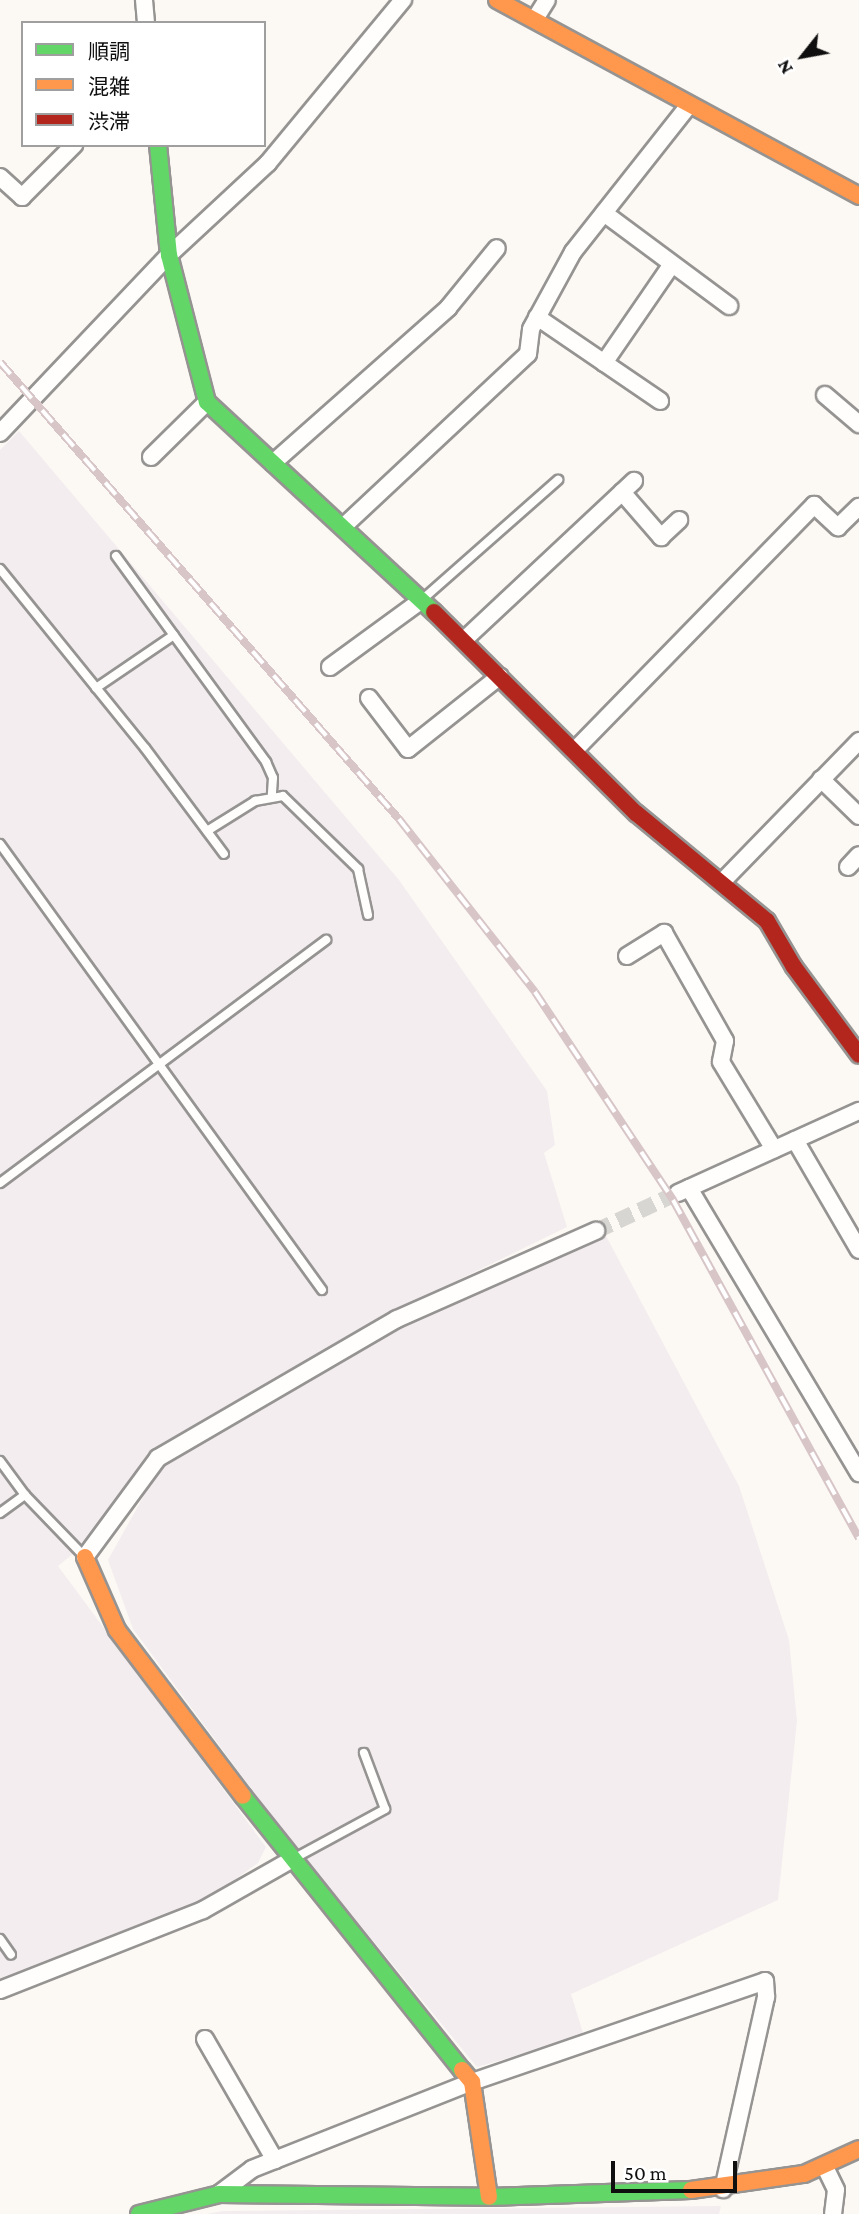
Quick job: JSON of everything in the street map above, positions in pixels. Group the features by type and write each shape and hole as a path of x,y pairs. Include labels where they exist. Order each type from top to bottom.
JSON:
{"street":[{"path":"144,0 146,21"},
{"path":"0,433 169,255 268,163 403,0"},
{"path":"497,0 859,195"},
{"path":"535,19 547,0"},
{"path":"344,526 528,354 531,329 573,252 689,105"},
{"path":"0,177 22,197 72,147"},
{"path":"158,147 169,255 207,402 344,526 464,640 636,813 722,881 766,921 794,967 859,1055"},
{"path":"604,213 729,306"},
{"path":"273,463 448,308 497,248"},
{"path":"604,363 672,264"},
{"path":"537,317 660,401"},
{"path":"825,395 859,424"},
{"path":"151,457 207,402"},
{"path":"464,640 628,486 661,537 679,520"},
{"path":"574,751 814,505 838,527 859,507"},
{"path":"330,667 422,600"},
{"path":"369,698 408,749 500,676"},
{"path":"722,881 859,741"},
{"path":"821,779 859,816"},
{"path":"848,867 859,855"},
{"path":"627,956 664,933 725,1041 722,1062 774,1149"},
{"path":"859,1111 683,1191 859,1473"},
{"path":"795,1140 859,1250"},
{"path":"489,2197 472,2082 291,1860 117,1630 85,1556 158,1458 397,1320 596,1231"},
{"path":"0,1990 202,1910 291,1860"},
{"path":"219,2194 252,2169 472,2082 765,1980 766,1997 723,2189"},
{"path":"205,2039 275,2160"},
{"path":"139,2214 219,2194 471,2203 489,2197 723,2189 825,2167 859,2149"},
{"path":"825,2167 836,2190 833,2214"}],"lane":[{"path":"422,600 558,480"},
{"path":"116,556 266,762 273,778 272,794"},
{"path":"0,569 224,854"},
{"path":"96,688 174,635"},
{"path":"207,831 272,794 284,796 298,805 358,869 368,915"},
{"path":"0,844 160,1062 322,1290"},
{"path":"0,1183 326,940"},
{"path":"0,1461 25,1495 85,1556"},
{"path":"0,1513 25,1495"},
{"path":"291,1860 385,1810 364,1753"},
{"path":"0,1939 11,1955"}],"shaded area":[{"path":"19,431 399,880 547,1091 555,1145 544,1153 567,1227 392,1312 156,1452 99,1533 58,1566 266,1847 258,1863 194,1908 0,1981 0,450"},
{"path":"605,1234 739,1486 789,1640 797,1721 778,1900 571,1994 584,2036 477,2067 282,1830 133,1629 108,1560 160,1467 402,1321"},
{"path":"721,2206 719,2214 207,2214 223,2211"}],"tunnel":[{"path":"596,1231 678,1193"}],"railway":[{"path":"0,362 399,819 535,992 673,1200 859,1538"}],"traffic: fast":[{"path":"158,147 169,255 207,402 434,612"},
{"path":"243,1796 462,2070"},
{"path":"139,2214 219,2194 489,2197 691,2190"}],"traffic: slow":[{"path":"497,0 859,196"},
{"path":"85,1557 117,1630 243,1796"},
{"path":"462,2070 472,2082 489,2197"},
{"path":"691,2190 804,2174 859,2149"}],"traffic: jam":[{"path":"434,612 636,813 767,921 794,967 859,1055"}]}
